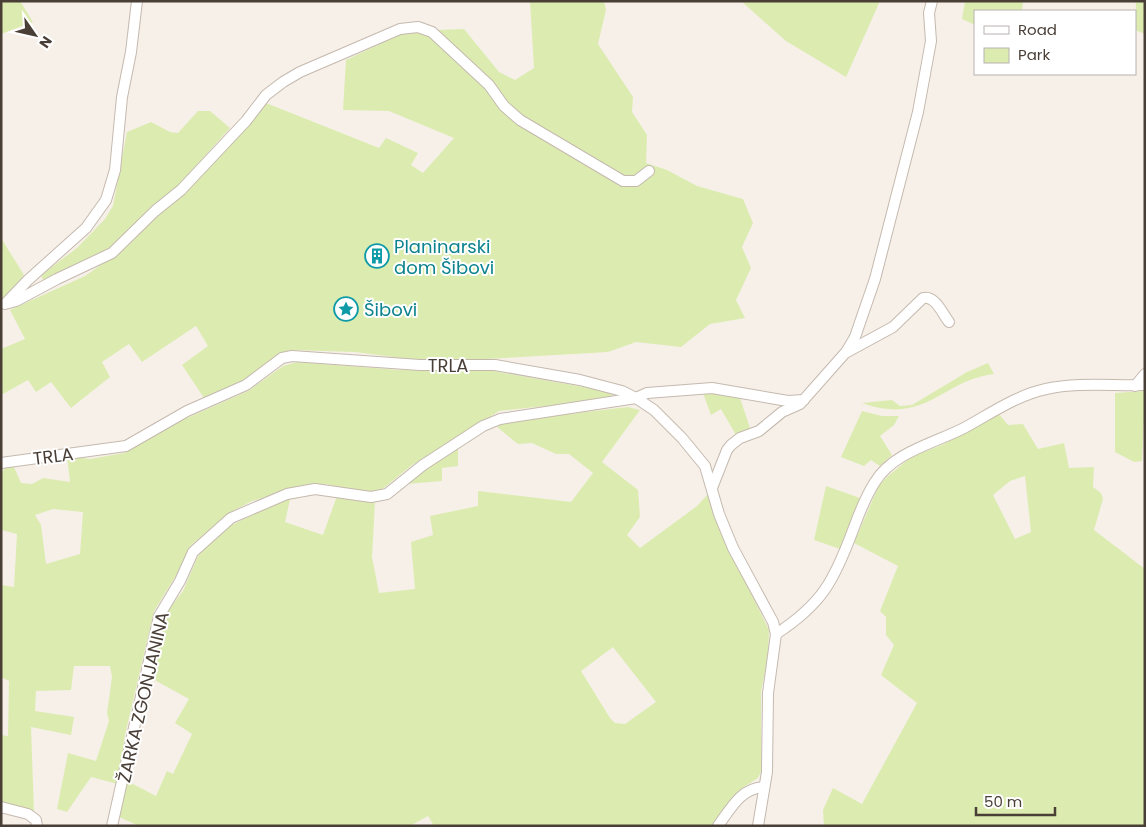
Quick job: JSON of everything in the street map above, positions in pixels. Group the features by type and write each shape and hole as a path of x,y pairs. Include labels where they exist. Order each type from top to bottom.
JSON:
{"street":[{"path":"3,305 86,228 106,200 115,170 122,97 131,52 137,1"},
{"path":"712,488 727,450 731,445 740,438 758,431 782,412 794,408 804,400 846,352 855,338 876,279 918,112 931,41 929,13 932,1"},
{"path":"3,305 16,302 57,279 112,253 155,211 181,190 246,121 266,95 283,82 300,72 400,29 418,28 432,32 489,84 504,106 520,120 624,181 636,181 649,171"},
{"path":"846,352 893,327 922,298 927,297 933,300 949,322"},
{"name":"TRLA","path":"1,463 126,446 187,411 246,385 282,358 292,356 420,365 495,365 580,380 622,391 654,410 682,438 705,466 719,514 733,548 773,622 776,634"},
{"path":"758,826 767,762 768,692 776,634 802,617 825,592 842,560 870,490 881,474 910,452 964,428 995,410 1045,389 1140,385 1145,374"},
{"name":"ŽARKA ZGONJANINA","path":"112,826 159,616 180,581 193,552 218,529 240,513 303,490 330,490 371,497 387,494 423,465 483,426 500,419 636,398 647,393 712,388 788,401 804,400"},
{"path":"718,826 741,795 748,790 764,787"},
{"path":"1,807 28,814 36,820 37,826"}],"green space":[{"path":"1,1 20,1 33,22 1,34"},
{"path":"530,1 604,1 606,10 598,44 633,97 632,112 647,135 646,163 667,170 697,186 743,199 753,223 742,247 751,268 736,300 745,318 710,324 681,347 636,342 608,352 487,359 408,359 355,352 290,350 239,384 204,398 182,365 208,346 196,326 142,362 129,344 102,362 110,377 71,408 51,382 36,392 28,380 1,395 1,349 25,339 10,310 85,276 114,256 165,209 185,194 266,103 379,148 386,138 418,153 411,165 423,173 454,138 389,111 343,110 346,60 407,31 464,29 499,72 515,80 534,68"},
{"path":"741,1 880,1 846,77 786,41"},
{"path":"965,1 1023,1 1022,10 974,10 974,25 962,19"},
{"path":"1136,1 1145,1 1145,34 1136,30"},
{"path":"198,111 210,111 230,128 173,191 144,215 114,245 90,261 43,280 41,275 77,248 105,219 113,206 127,132 151,122 170,132 178,133"},
{"path":"1,238 24,275 1,303"},
{"path":"297,362 399,370 493,371 612,392 612,399 499,411 412,465 380,491 370,493 325,484 309,484 252,501 229,513 190,546 177,574 154,611 125,735 118,784 91,777 67,812 57,809 68,753 96,761 109,721 107,713 112,677 110,666 74,666 71,690 36,691 35,711 74,717 71,735 31,727 34,812 1,802 1,735 8,736 9,681 1,677 1,585 14,587 17,534 1,530 1,474 5,468 14,467 21,483 32,484 43,478 70,482 67,456 90,459 124,453 171,425 248,391 283,366","holes":["53,509 83,512 80,554 46,564 41,525 35,515"]},
{"path":"988,363 994,374 960,384 918,406 902,409 884,409 862,403 892,400 900,406 912,405 967,372"},
{"path":"1145,391 1142,461 1134,462 1115,452 1115,393"},
{"path":"703,393 717,393 740,398 751,431 736,435 721,409 711,415"},
{"path":"628,407 640,410 602,462 638,490 640,517 627,535 640,548 697,506 709,493 724,537 769,630 768,657 761,691 761,772 758,778 742,788 713,826 434,826 428,816 410,826 139,826 119,817 127,781 156,796 167,771 173,774 192,734 175,723 189,699 149,677 159,641 162,618 183,591 198,556 222,530 291,495 285,522 323,535 337,496 375,502 372,557 379,593 415,589 411,542 433,535 430,516 478,506 478,491 571,502 593,473 569,454 556,454 532,443 518,444 497,427 507,421","holes":["613,647 656,702 625,724 615,723 581,671"]},
{"path":"862,411 882,416 899,416 894,425 880,436 892,455 880,466 871,460 864,466 841,457"},
{"path":"998,413 1008,425 1023,424 1038,449 1064,443 1069,468 1094,467 1093,487 1101,493 1103,499 1094,530 1145,569 1145,826 824,826 823,810 833,788 862,804 917,703 881,675 894,645 886,635 886,617 880,611 898,566 854,543 879,485 911,457 944,444","holes":["1025,476 1031,532 1015,539 993,495 1010,481"]},
{"path":"458,447 458,466 442,468 442,481 407,484 423,468"},
{"path":"826,486 860,498 840,549 814,540"}],"place":[{"name":"Planinarski dom Šibovi","path":"377,256"},
{"name":"Šibovi","path":"346,309"}]}
